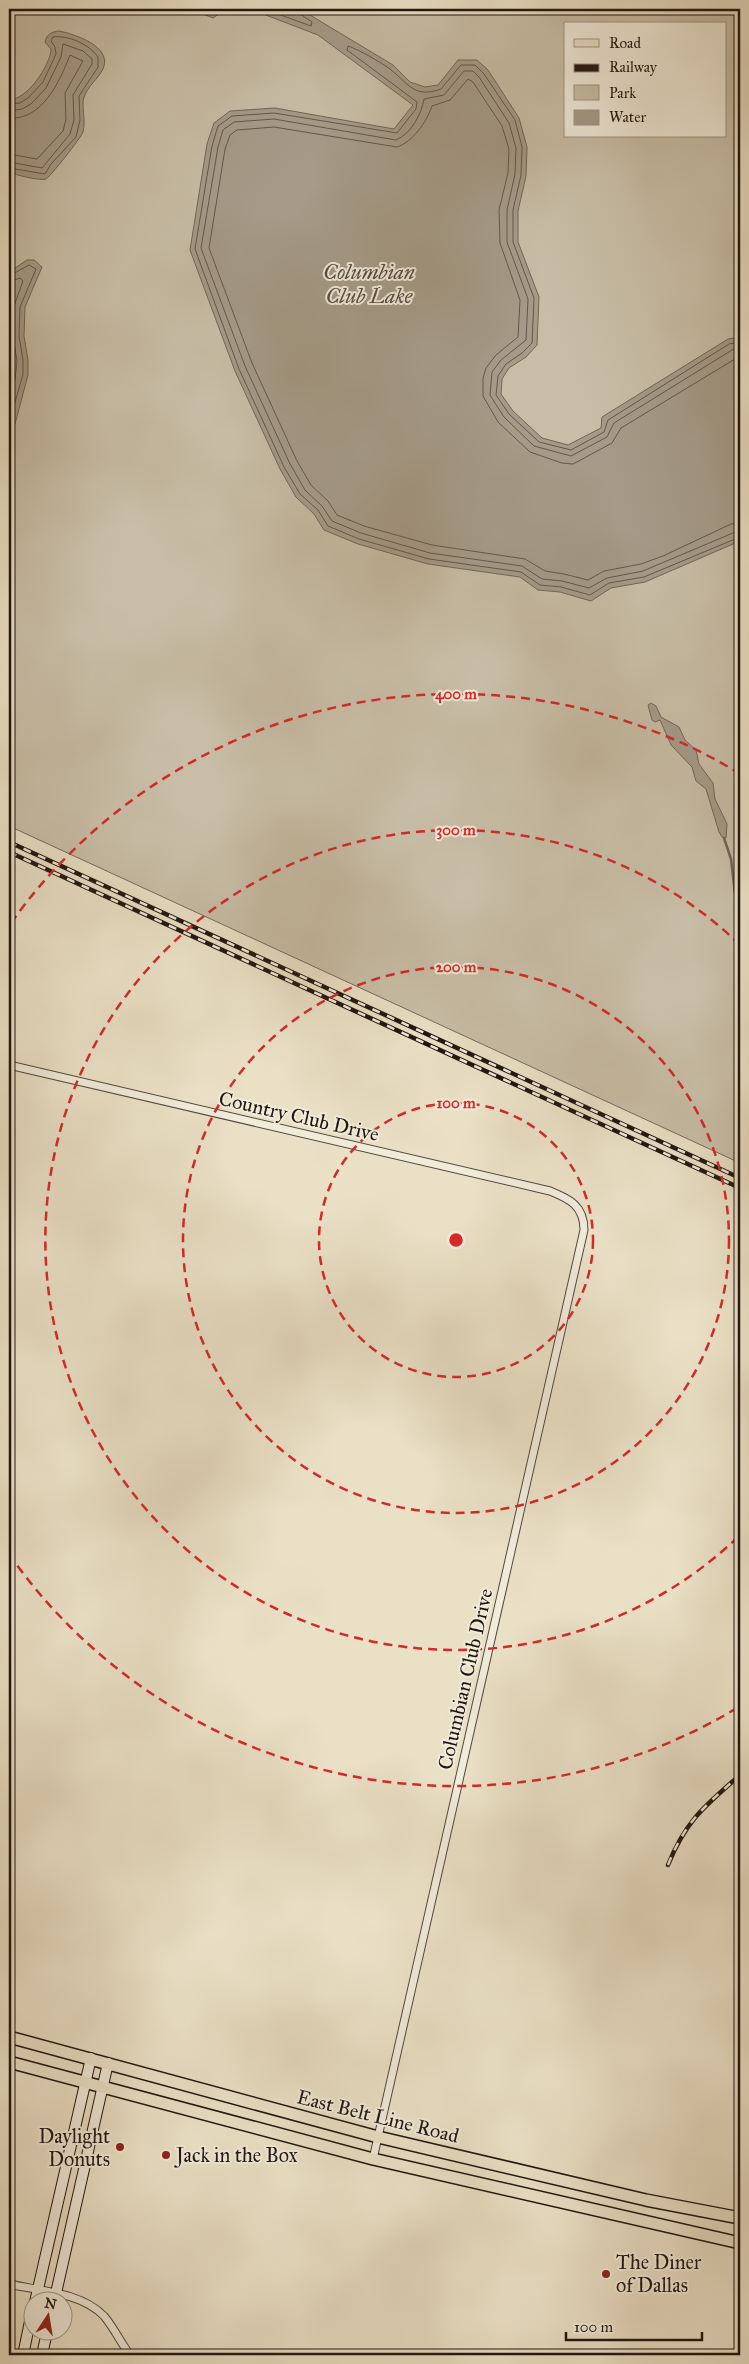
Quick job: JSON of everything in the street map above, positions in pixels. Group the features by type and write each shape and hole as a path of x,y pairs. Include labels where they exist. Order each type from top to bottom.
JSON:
{"main road":[{"name":"East Belt Line Road","path":"9,2037 378,2137 646,2200 740,2218"},
{"path":"37,2291 91,2058"},
{"name":"East Belt Line Road","path":"9,2062 373,2159 740,2242"},
{"path":"56,2292 108,2063"},
{"path":"69,2150 87,2154"},
{"path":"642,2219 646,2200"},
{"path":"23,2355 26,2342"},
{"path":"42,2355 45,2342"}],"street":[{"name":"Country Club Drive","path":"9,1065 488,1175 550,1191 573,1200 579,1207"},
{"name":"Columbian Club Drive","path":"373,2159 584,1230 584,1220 579,1207"},
{"path":"9,2284 37,2291"},
{"path":"72,2302 91,2306 104,2316 130,2355"}],"green space":[{"path":"9,9 740,9 740,1163 9,826"}],"water":[{"path":"190,9 226,9 213,18"},
{"name":"Columbian Club Lake","path":"250,9 300,9 393,65 410,82 425,87 438,85 458,60 477,60 488,70 519,118 527,147 526,176 518,211 518,242 539,297 537,345 526,357 509,368 502,379 501,394 513,411 542,438 568,445 601,428 602,417 728,339 740,337 740,541 645,582 611,588 591,601 560,592 538,590 520,577 428,564 358,544 324,530 314,514 296,497 280,469 235,371 190,250 207,144 214,123 230,111 275,108 394,129 413,105 318,35"},
{"path":"59,31 82,38 97,48 105,61 103,69 84,97 83,132 77,142 46,179 16,175 9,172 9,99 23,95 36,81 50,56 51,49 45,42 46,39 50,34"},
{"path":"27,260 34,260 42,267 25,307 24,336 28,360 28,375 15,424 9,430 9,272"},
{"path":"651,703 656,706 661,717 679,727 685,740 696,750 699,764 713,783 715,799 727,824 726,838 722,837 719,832 706,789 696,781 692,767 671,745 660,720 655,722 652,720 648,705"}],"waterway":[{"path":"724,838 731,859 736,902 740,906"}],"railway":[{"path":"9,842 740,1178"},
{"path":"9,852 740,1188"},
{"path":"668,1865 689,1825 707,1805 740,1775"}],"place":[{"name":"Daylight Donuts","path":"120,2147"},
{"name":"Jack in the Box","path":"166,2155"},
{"name":"The Diner of Dallas","path":"606,2274"}]}
